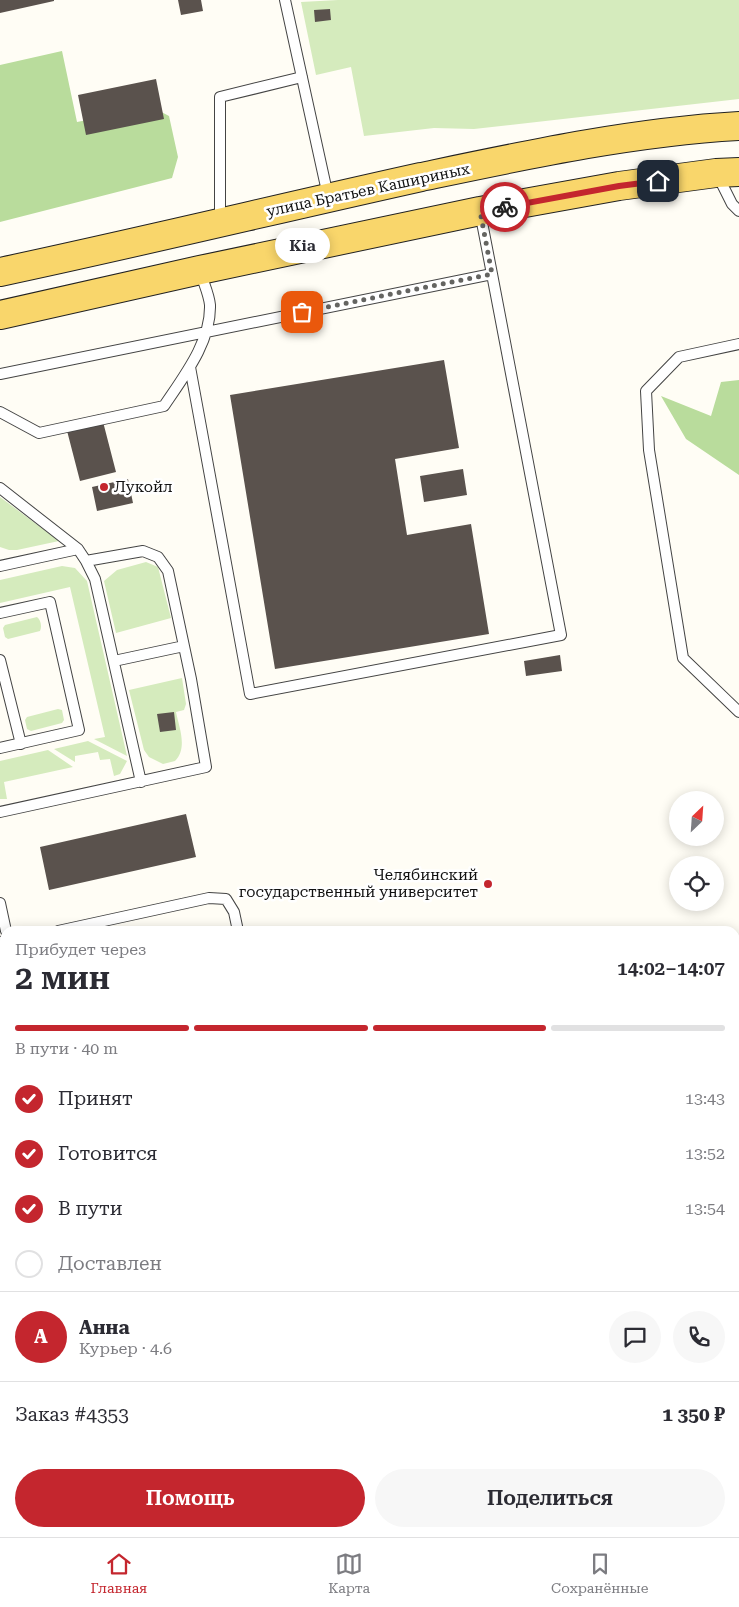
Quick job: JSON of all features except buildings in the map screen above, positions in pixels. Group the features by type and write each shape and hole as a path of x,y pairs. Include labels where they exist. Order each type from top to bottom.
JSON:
{"main road":[{"name":"улица Братьев Кашириных","path":"0,272 328,197 548,150 697,128 739,126"},
{"path":"0,315 200,270 480,211 619,186 728,172"}],"lane":[{"path":"285,0 328,197"},
{"path":"220,223 220,97 302,77"},
{"path":"728,172 732,204 739,211"},
{"path":"190,367 250,694 561,635 480,211"},
{"path":"0,412 39,433 164,406 190,367 207,331 210,304 200,270"},
{"path":"0,374 492,274"},
{"path":"739,344 679,357 646,391 650,450 683,658 739,712"},
{"path":"0,488 78,548 95,579 140,782"},
{"path":"0,566 78,548"},
{"path":"0,812 206,767 168,571 158,557 143,551 86,561"},
{"path":"0,613 50,602 79,730 0,748"},
{"path":"114,661 184,646"},
{"path":"0,660 20,744"},
{"path":"81,926 209,898 226,899 234,912 237,926"},
{"path":"0,903 5,926"}],"green space":[{"path":"338,0 739,0 739,99 474,129 434,128 364,136 351,67 316,75 301,2"},
{"path":"62,51 77,122 152,107 169,116 178,157 172,178 0,222 0,65"},
{"path":"739,380 739,475 686,439 661,396 711,416 721,382"},
{"path":"0,497 59,541 17,550 0,547"},
{"path":"146,562 158,567 171,618 116,633 104,581 117,570"},
{"path":"62,566 75,568 87,581 127,756 94,739 105,737 70,587 0,603 0,580"},
{"path":"37,617 41,624 40,631 8,639 5,637 3,628 5,625"},
{"path":"182,678 186,704 184,710 176,712 182,737 181,750 175,761 163,764 149,757 144,750 129,690"},
{"path":"58,709 62,710 64,720 62,723 31,731 27,729 25,720 27,717"},
{"path":"88,741 127,761 120,774 114,776 110,759 100,760 98,752 75,756 75,762 54,749"},
{"path":"48,750 73,767 4,782 7,799 0,799 0,761"}],"way so far":[{"path":"302,312 492,274 480,211 505,207"}],"place":[{"name":"Kia","path":"302,312"},
{"name":"Лукойл","path":"104,487"},
{"name":"Челябинский государственный университет","path":"488,884"}],"route":[{"path":"505,207 619,186 658,181"}]}
